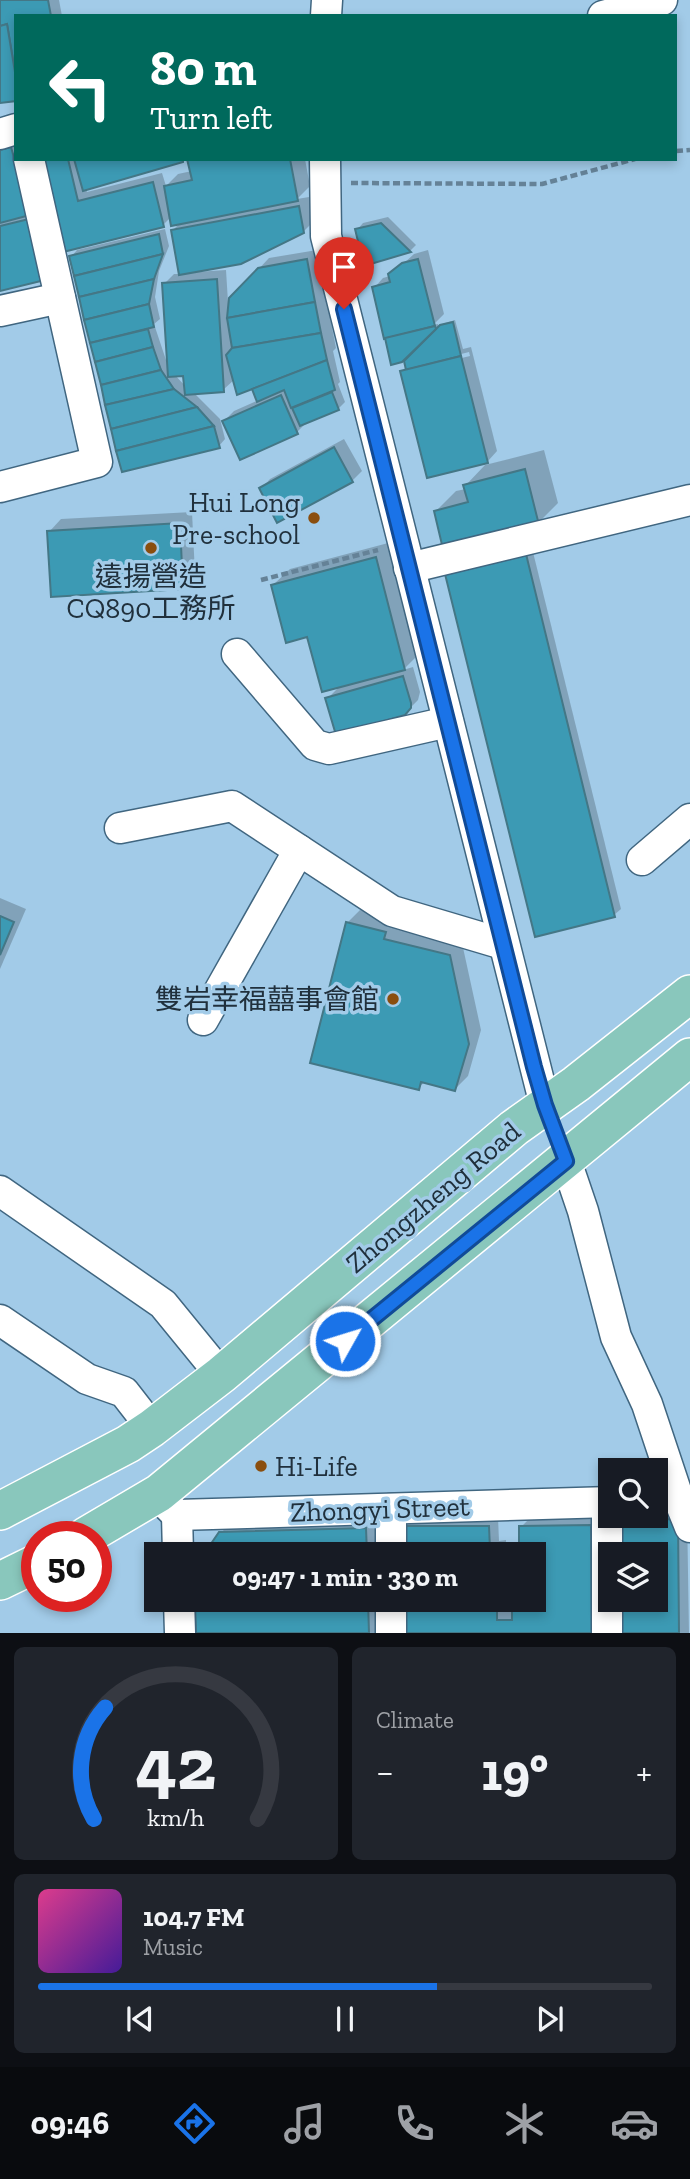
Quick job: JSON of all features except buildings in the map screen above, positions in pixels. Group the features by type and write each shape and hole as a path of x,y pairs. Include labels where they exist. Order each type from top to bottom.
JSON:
{"main road":[{"name":"Zhongzheng Road","path":"0,1511 140,1436 221,1375 504,1137 690,994"},
{"name":"Zhongzheng Road","path":"112,1526 168,1504 690,1057"},
{"path":"545,1105 566,1161"},
{"path":"140,1436 168,1504"},
{"path":"0,1581 21,1571"}],"street":[{"path":"610,14 662,0"},
{"path":"0,487 97,462 29,161"},
{"path":"326,171 326,236 545,1105"},
{"path":"0,311 60,298"},
{"path":"406,556 690,500"},
{"path":"237,654 315,745 329,749 448,722"},
{"path":"120,828 232,806 392,911 503,944"},
{"path":"642,860 690,819"},
{"path":"203,1020 299,850"},
{"path":"566,1161 583,1210 616,1337 648,1404 679,1507"},
{"path":"0,1191 163,1304 221,1375"},
{"path":"0,1321 87,1379 124,1392 140,1436"},
{"name":"Zhongyi Street","path":"168,1504 391,1509 598,1502"},
{"path":"168,1504 176,1542"},
{"path":"391,1509 391,1542"},
{"path":"607,1633 609,1528"},
{"path":"179,1612 180,1633"},
{"path":"391,1612 391,1633"}],"path":[{"path":"326,171 542,184 628,161"},
{"path":"261,580 406,556"}],"place":[{"name":"Hui Long Pre-school","path":"314,518"},
{"name":"遠揚營造 CQ890工務所","path":"151,548"},
{"name":"雙岩幸福囍事會館","path":"393,999"},
{"name":"Hi-Life","path":"261,1466"}],"route":[{"path":"344,309 534,1067 566,1161 345,1341"}]}
